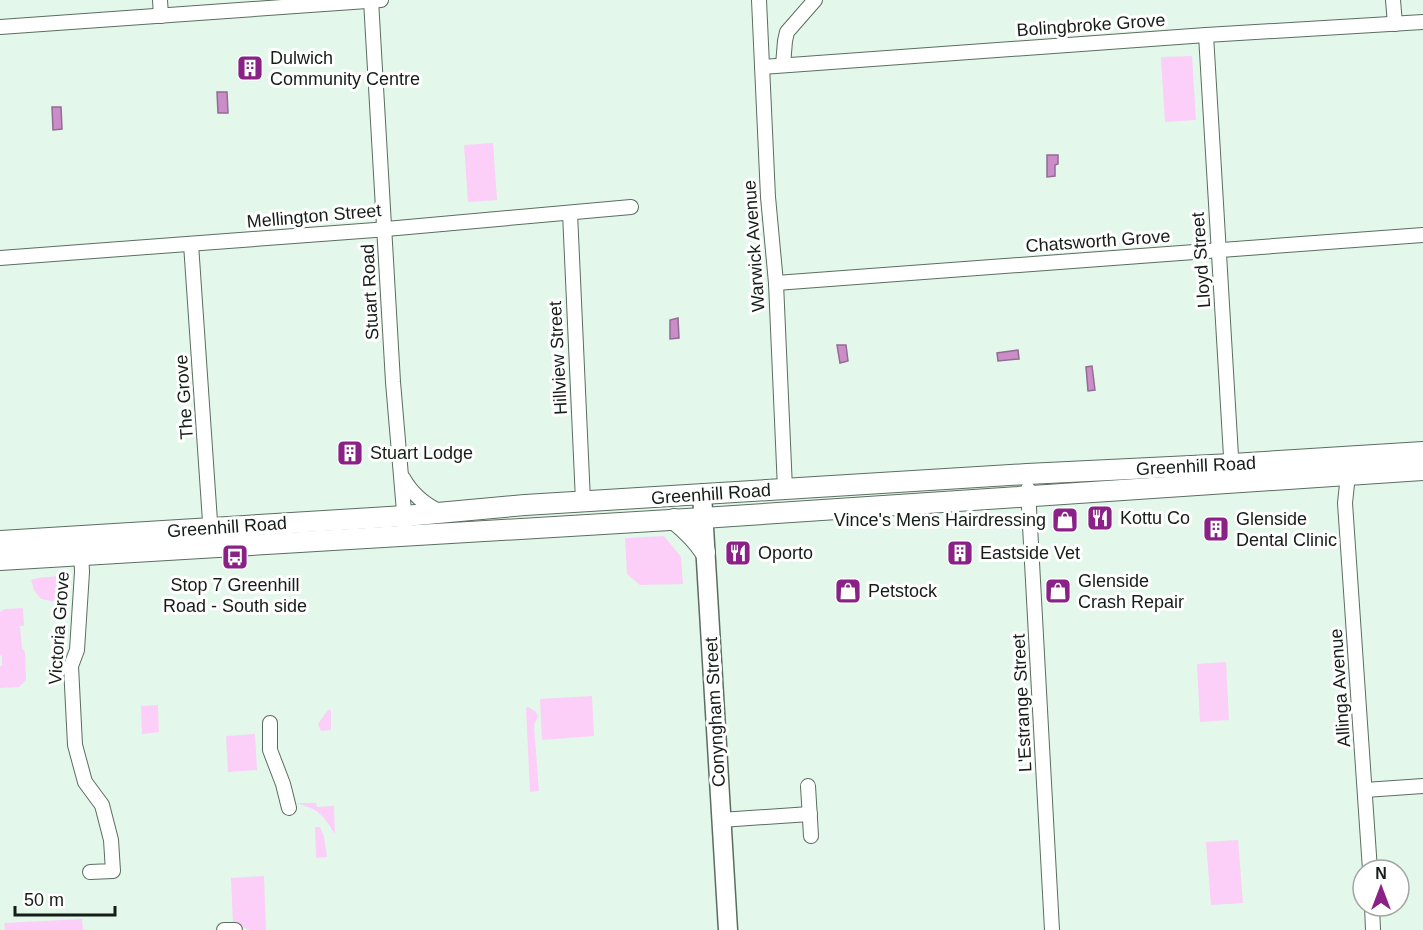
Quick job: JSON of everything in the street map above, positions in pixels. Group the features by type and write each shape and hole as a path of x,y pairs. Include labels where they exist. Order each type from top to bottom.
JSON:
{"main road":[{"name":"Greenhill Road","path":"0,541 81,545 405,525 703,518 1029,495 1232,473 1340,466 1423,452"},
{"name":"Greenhill Road","path":"1340,466 1423,470"},
{"name":"Greenhill Road","path":"405,525 442,512 583,501 1027,474 1232,473"},
{"path":"785,489 822,509"},
{"path":"674,519 692,535 705,552"},
{"name":"Greenhill Road","path":"0,560 81,545"}],"street":[{"path":"160,0 161,16"},
{"name":"Stuart Road","path":"371,0 393,382 405,525"},
{"path":"0,27 381,0"},
{"name":"Warwick Avenue","path":"759,0 768,197 776,283 785,489"},
{"path":"783,65 787,32 815,0"},
{"path":"1393,0 1395,24"},
{"name":"Bolingbroke Grove","path":"762,67 1423,22"},
{"name":"Lloyd Street","path":"1206,35 1232,473"},
{"name":"Mellington Street","path":"0,258 384,229 631,207"},
{"name":"Hillview Street","path":"570,213 583,501"},
{"name":"Chatsworth Grove","path":"776,283 1423,235"},
{"name":"The Grove","path":"191,244 211,537"},
{"name":"Allinga Avenue","path":"1340,466 1345,503 1369,858"},
{"name":"Stuart Road","path":"401,473 414,494 428,506 442,512"},
{"name":"L'Estrange Street","path":"1027,474 1052,930"},
{"name":"Conyngham Street","path":"702,494 728,930"},
{"name":"Victoria Grove","path":"81,545 77,650 71,666 75,745 85,783 102,805 111,840 113,871 90,872"},
{"path":"270,723 270,750 289,808"},
{"path":"808,786 811,836"},
{"path":"1365,790 1423,786"},
{"path":"721,820 810,814"},
{"path":"224,930 235,930"}],"shaded area":[{"path":"1192,56 1196,120 1165,122 1161,57"},
{"path":"217,92 227,92 228,113 218,113"},
{"path":"52,107 61,107 62,129 53,130"},
{"path":"493,143 497,200 468,202 464,145"},
{"path":"1047,155 1058,155 1055,176 1047,177"},
{"path":"678,318 679,338 670,339 670,320"},
{"path":"837,345 846,345 848,361 840,363"},
{"path":"1018,350 1019,359 998,361 997,353"},
{"path":"1092,366 1095,390 1088,391 1086,367"},
{"path":"664,536 681,557 683,584 640,585 627,574 625,538"},
{"path":"58,576 68,581 69,600 41,599 34,590 31,580"},
{"path":"23,608 24,626 20,626 22,648 25,652 26,680 19,687 0,688 2,656 0,655 0,612 5,609"},
{"path":"1226,662 1229,720 1200,722 1197,664"},
{"path":"592,696 594,736 542,740 540,699"},
{"path":"158,705 159,732 142,734 141,706"},
{"path":"528,707 538,716 534,725 539,791 530,792 526,708"},
{"path":"328,710 331,710 331,730 321,731 318,724"},
{"path":"255,734 257,770 228,772 226,736"},
{"path":"296,803 316,803 317,807 334,806 335,834 320,814"},
{"path":"315,827 320,827 324,837 327,857 316,858"},
{"path":"1238,840 1243,903 1211,905 1206,842"},
{"path":"264,876 266,930 250,930 233,924 231,878"},
{"path":"82,919 83,930 5,930 4,923"}],"place":[{"name":"Dulwich Community Centre","path":"250,68"},
{"name":"Stuart Lodge","path":"350,453"},
{"name":"Kottu Co","path":"1100,518"},
{"name":"Vince's Mens Hairdressing","path":"1065,520"},
{"name":"Glenside Dental Clinic","path":"1216,529"},
{"name":"Oporto","path":"738,553"},
{"name":"Eastside Vet","path":"960,553"},
{"name":"Stop 7 Greenhill Road - South side","path":"235,557"},
{"name":"Petstock","path":"848,591"},
{"name":"Glenside Crash Repair","path":"1058,591"}]}
